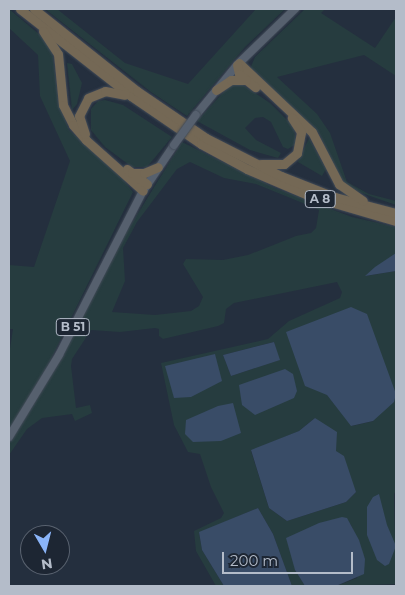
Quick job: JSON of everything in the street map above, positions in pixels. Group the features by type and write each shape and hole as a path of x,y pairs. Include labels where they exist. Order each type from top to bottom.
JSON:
{"highway":[{"name":"A 8","path":"20,9 131,96 201,144 247,169 310,196 396,221"},
{"name":"A 8","path":"34,9 160,108 251,162 312,189 396,214"},
{"path":"34,20 58,54 63,101 72,124 86,140 145,187"},
{"path":"238,64 239,74 292,117 301,135 298,153 286,163 275,165 251,162"},
{"path":"238,64 312,132 339,184 378,209"},
{"path":"216,90 231,80 246,80"},
{"path":"131,96 108,91 94,94 84,103 79,120 88,138 131,172 145,187"},
{"path":"131,172 144,173 158,167"}],"main road":[{"path":"145,187 196,115 238,64 296,9"},
{"name":"B 51","path":"9,437 51,368 145,187"}],"green space":[{"path":"9,9 40,35 52,50 59,104 69,130 118,173 133,192 47,367 55,370 119,244 182,142 275,188 352,217 396,227 396,253 366,276 396,271 396,491 394,494 396,584 336,586 357,578 365,559 351,525 342,517 295,570 305,586 292,586 273,534 258,508 199,533 202,550 224,586 216,586 196,551 194,531 221,518 224,513 211,487 200,454 188,452 174,425 161,363 268,339 289,321 340,298 342,292 337,282 234,303 226,309 224,323 163,339 159,336 159,329 155,328 120,332 91,330 72,359 71,366 76,408 90,405 92,413 75,421 72,414 42,418 27,429 9,455 9,355 13,329 9,329 9,265 34,267 70,161 40,96 38,55 9,28","holes":["190,162 224,178 256,184 315,208 319,210 316,228 311,233 296,236 248,255 223,260 186,259 183,264 203,297 199,306 191,311 155,315 112,312 125,281 123,248 137,222 177,169","274,342 279,360 231,376 223,355","327,395 374,421 352,426","315,418 356,492 346,502 287,521 269,508 251,451 299,431"]},
{"path":"45,9 57,9 125,63 188,84 256,9 285,9 245,47 187,116 151,92"},
{"path":"305,9 325,9 321,13 375,48 396,17 396,76 364,55 277,77 317,114 330,133 347,182 369,194 396,201 396,205 350,189 338,176 319,133 250,69 255,57"},
{"path":"67,63 72,64 82,83 77,104 72,110"},
{"path":"240,83 270,103 294,127 296,144 288,149 283,147 271,122 263,117 255,118 245,128 256,140 281,153 278,158 250,150 197,121 231,84"},
{"path":"105,100 123,105 172,137 147,167 132,167 105,147 91,130 91,109 98,101"},
{"path":"309,138 326,169 322,176 298,162"}],"water":[{"path":"396,253 396,271 365,276 375,267"},
{"path":"351,307 367,314 396,394 394,402 373,421 351,426 327,395 305,386 286,332"},
{"path":"274,342 280,360 231,376 223,355"},
{"path":"215,354 222,381 191,397 174,398 165,366"},
{"path":"285,369 293,374 297,391 294,398 255,415 242,405 239,385"},
{"path":"233,403 241,433 221,441 193,442 185,434 186,420 218,406"},
{"path":"315,418 337,432 336,451 344,456 356,492 346,502 287,521 269,508 251,450 299,431"},
{"path":"379,494 387,525 396,546 389,564 385,566 377,560 367,535 367,507 373,497"},
{"path":"258,508 273,534 292,586 224,586 202,550 199,532"},
{"path":"342,517 347,518 359,540 365,559 364,574 336,586 305,586 295,570 286,538 319,523"}]}
